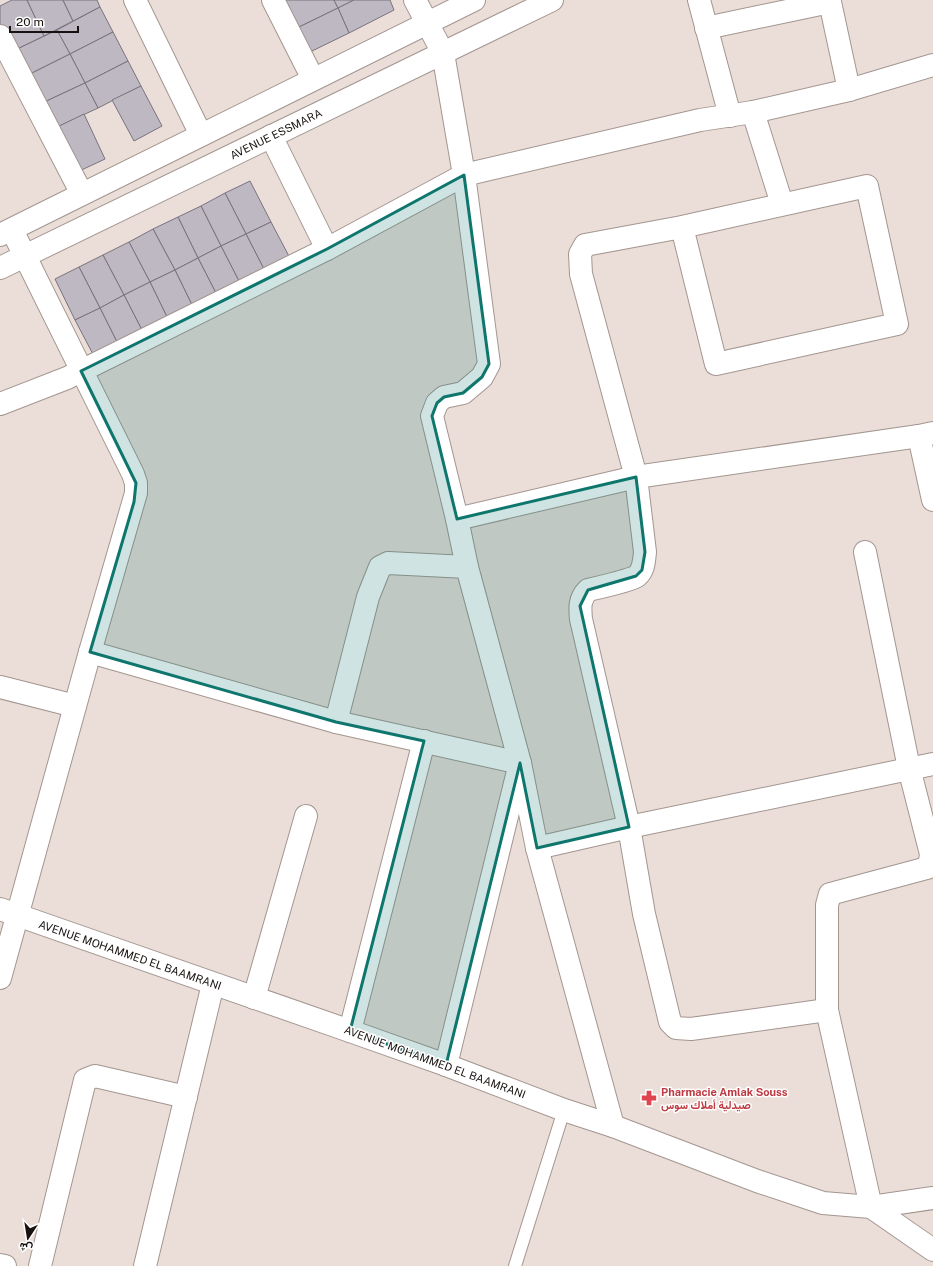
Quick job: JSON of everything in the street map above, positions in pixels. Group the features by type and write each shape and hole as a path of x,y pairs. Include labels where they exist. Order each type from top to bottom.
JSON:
{"street":[{"path":"135,0 201,136"},
{"path":"273,0 313,79"},
{"path":"415,0 428,22 443,53 464,175 488,364 482,377 463,392 444,397 437,403 432,416 458,519 467,567 520,763 537,848 613,1126"},
{"path":"0,978 9,912 75,706 134,502 136,488 133,474 25,257 6,232 474,0"},
{"name":"AVENUE ESSMARA","path":"0,268 552,0"},
{"path":"699,0 730,116"},
{"path":"706,28 830,2 849,90"},
{"path":"0,36 82,194"},
{"path":"0,404 81,371 328,249 464,175 700,120 753,112 849,90 933,66"},
{"path":"753,112 782,204"},
{"path":"271,136 328,249"},
{"path":"682,227 716,364 897,324 867,186 682,227 585,245 580,254 581,274 636,477 645,552 642,570 636,576 588,590 582,596 580,606 581,619 629,827 644,914 670,1022 676,1028 691,1029 827,1010"},
{"path":"458,519 636,477 926,435 933,500"},
{"path":"865,552 909,768 931,854 927,868 830,894 827,905 827,1010 871,1207 933,1250"},
{"path":"336,722 368,597 380,566 393,563 467,567"},
{"path":"90,652 336,722 520,763"},
{"path":"0,687 75,706"},
{"path":"350,1031 424,741"},
{"path":"446,1065 520,763"},
{"path":"537,848 629,827 933,764"},
{"path":"254,998 306,816"},
{"name":"AVENUE MOHAMMED EL BAAMRANI","path":"9,912 446,1065 564,1110 613,1126 757,1182 823,1203 871,1207 933,1198"},
{"path":"145,1266 214,984"},
{"path":"40,1266 86,1080 95,1076 186,1097"},
{"path":"0,1265 4,1266"}],"lane":[{"path":"516,1266 564,1110"}],"highlighted area":[{"path":"464,175 489,364 482,377 463,393 444,397 437,403 432,416 457,519 636,477 645,552 642,570 636,576 588,590 580,606 629,827 537,848 520,763 446,1065 350,1031 424,741 336,722 90,652 134,502 136,483 81,371 327,249"}],"building":[{"path":"12,0 27,0 44,36 13,51 0,24 0,6"},
{"path":"27,0 63,0 73,21 44,36"},
{"path":"63,0 97,0 100,7 73,21"},
{"path":"285,0 334,0 338,8 299,27"},
{"path":"334,0 354,0 338,8"},
{"path":"354,0 390,0 394,10 349,33 338,8"},
{"path":"100,7 113,32 70,54 57,30"},
{"path":"338,8 349,33 310,52 299,27"},
{"path":"57,30 70,54 26,76 13,51"},
{"path":"113,32 128,61 85,83 70,54"},
{"path":"70,54 85,83 40,104 26,76"},
{"path":"128,61 141,86 98,108 85,83"},
{"path":"85,83 98,108 53,129 40,104"},
{"path":"141,86 162,126 134,141 112,100"},
{"path":"84,114 105,159 75,173 53,129"},
{"path":"250,181 271,222 246,234 225,193"},
{"path":"225,193 246,234 221,246 201,206"},
{"path":"201,206 221,246 198,258 178,217"},
{"path":"178,217 198,258 175,270 153,229"},
{"path":"271,222 291,260 266,273 246,234"},
{"path":"153,229 175,270 150,282 129,242"},
{"path":"246,234 266,273 241,285 221,246"},
{"path":"129,242 150,282 124,295 103,255"},
{"path":"221,246 241,285 218,297 198,258"},
{"path":"103,255 124,295 100,308 79,267"},
{"path":"198,258 218,297 194,309 175,270"},
{"path":"79,267 100,308 75,320 55,279"},
{"path":"175,270 194,309 169,321 150,282"},
{"path":"150,282 169,321 144,334 124,295"},
{"path":"124,295 144,334 119,346 100,308"},
{"path":"100,308 119,346 95,358 75,320"}],"place":[{"name":"Pharmacie Amlak Souss صيدلية أملاك سوس","path":"649,1098"}]}
